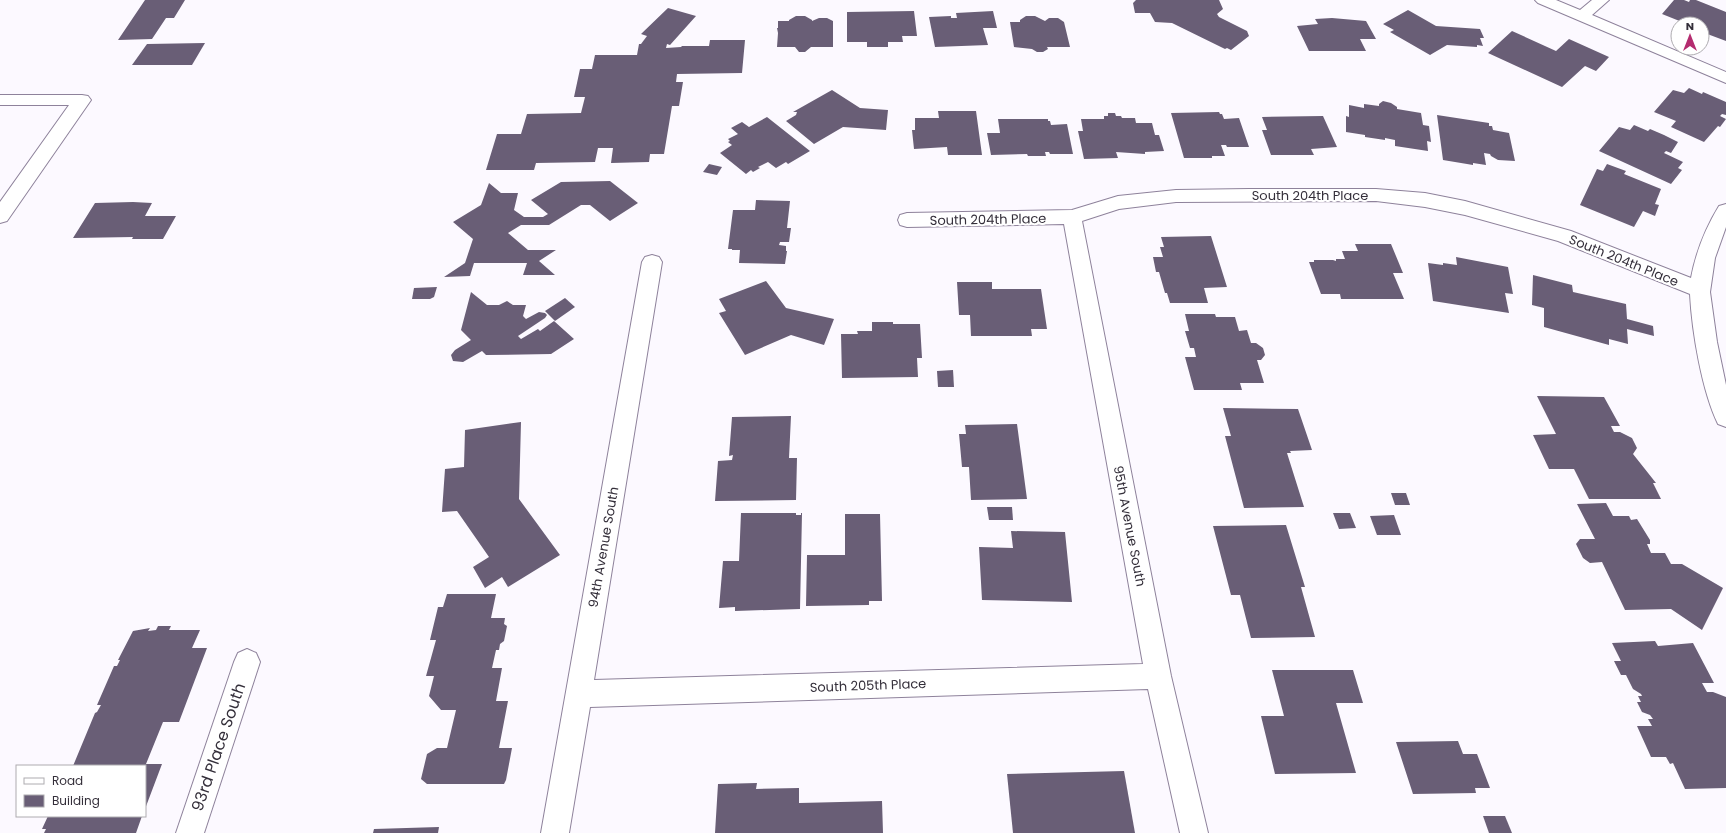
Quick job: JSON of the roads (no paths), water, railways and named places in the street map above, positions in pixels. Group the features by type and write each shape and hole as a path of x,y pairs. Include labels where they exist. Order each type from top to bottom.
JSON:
{"street":[{"path":"1542,0 1726,78"},
{"path":"1582,16 1601,0"},
{"path":"0,100 82,100 0,216"},
{"name":"South 204th Place","path":"907,220 1072,218 1118,203 1176,196 1362,195 1425,200 1465,208 1564,236 1700,290"},
{"path":"1726,212 1717,224 1707,257 1700,290 1708,353 1719,399 1726,418"},
{"name":"95th Avenue South","path":"1072,218 1158,676 1194,833"},
{"name":"94th Avenue South","path":"555,833 652,262"},
{"name":"93rd Place South","path":"190,833 247,662"},
{"name":"South 205th Place","path":"578,694 1158,676"}]}
